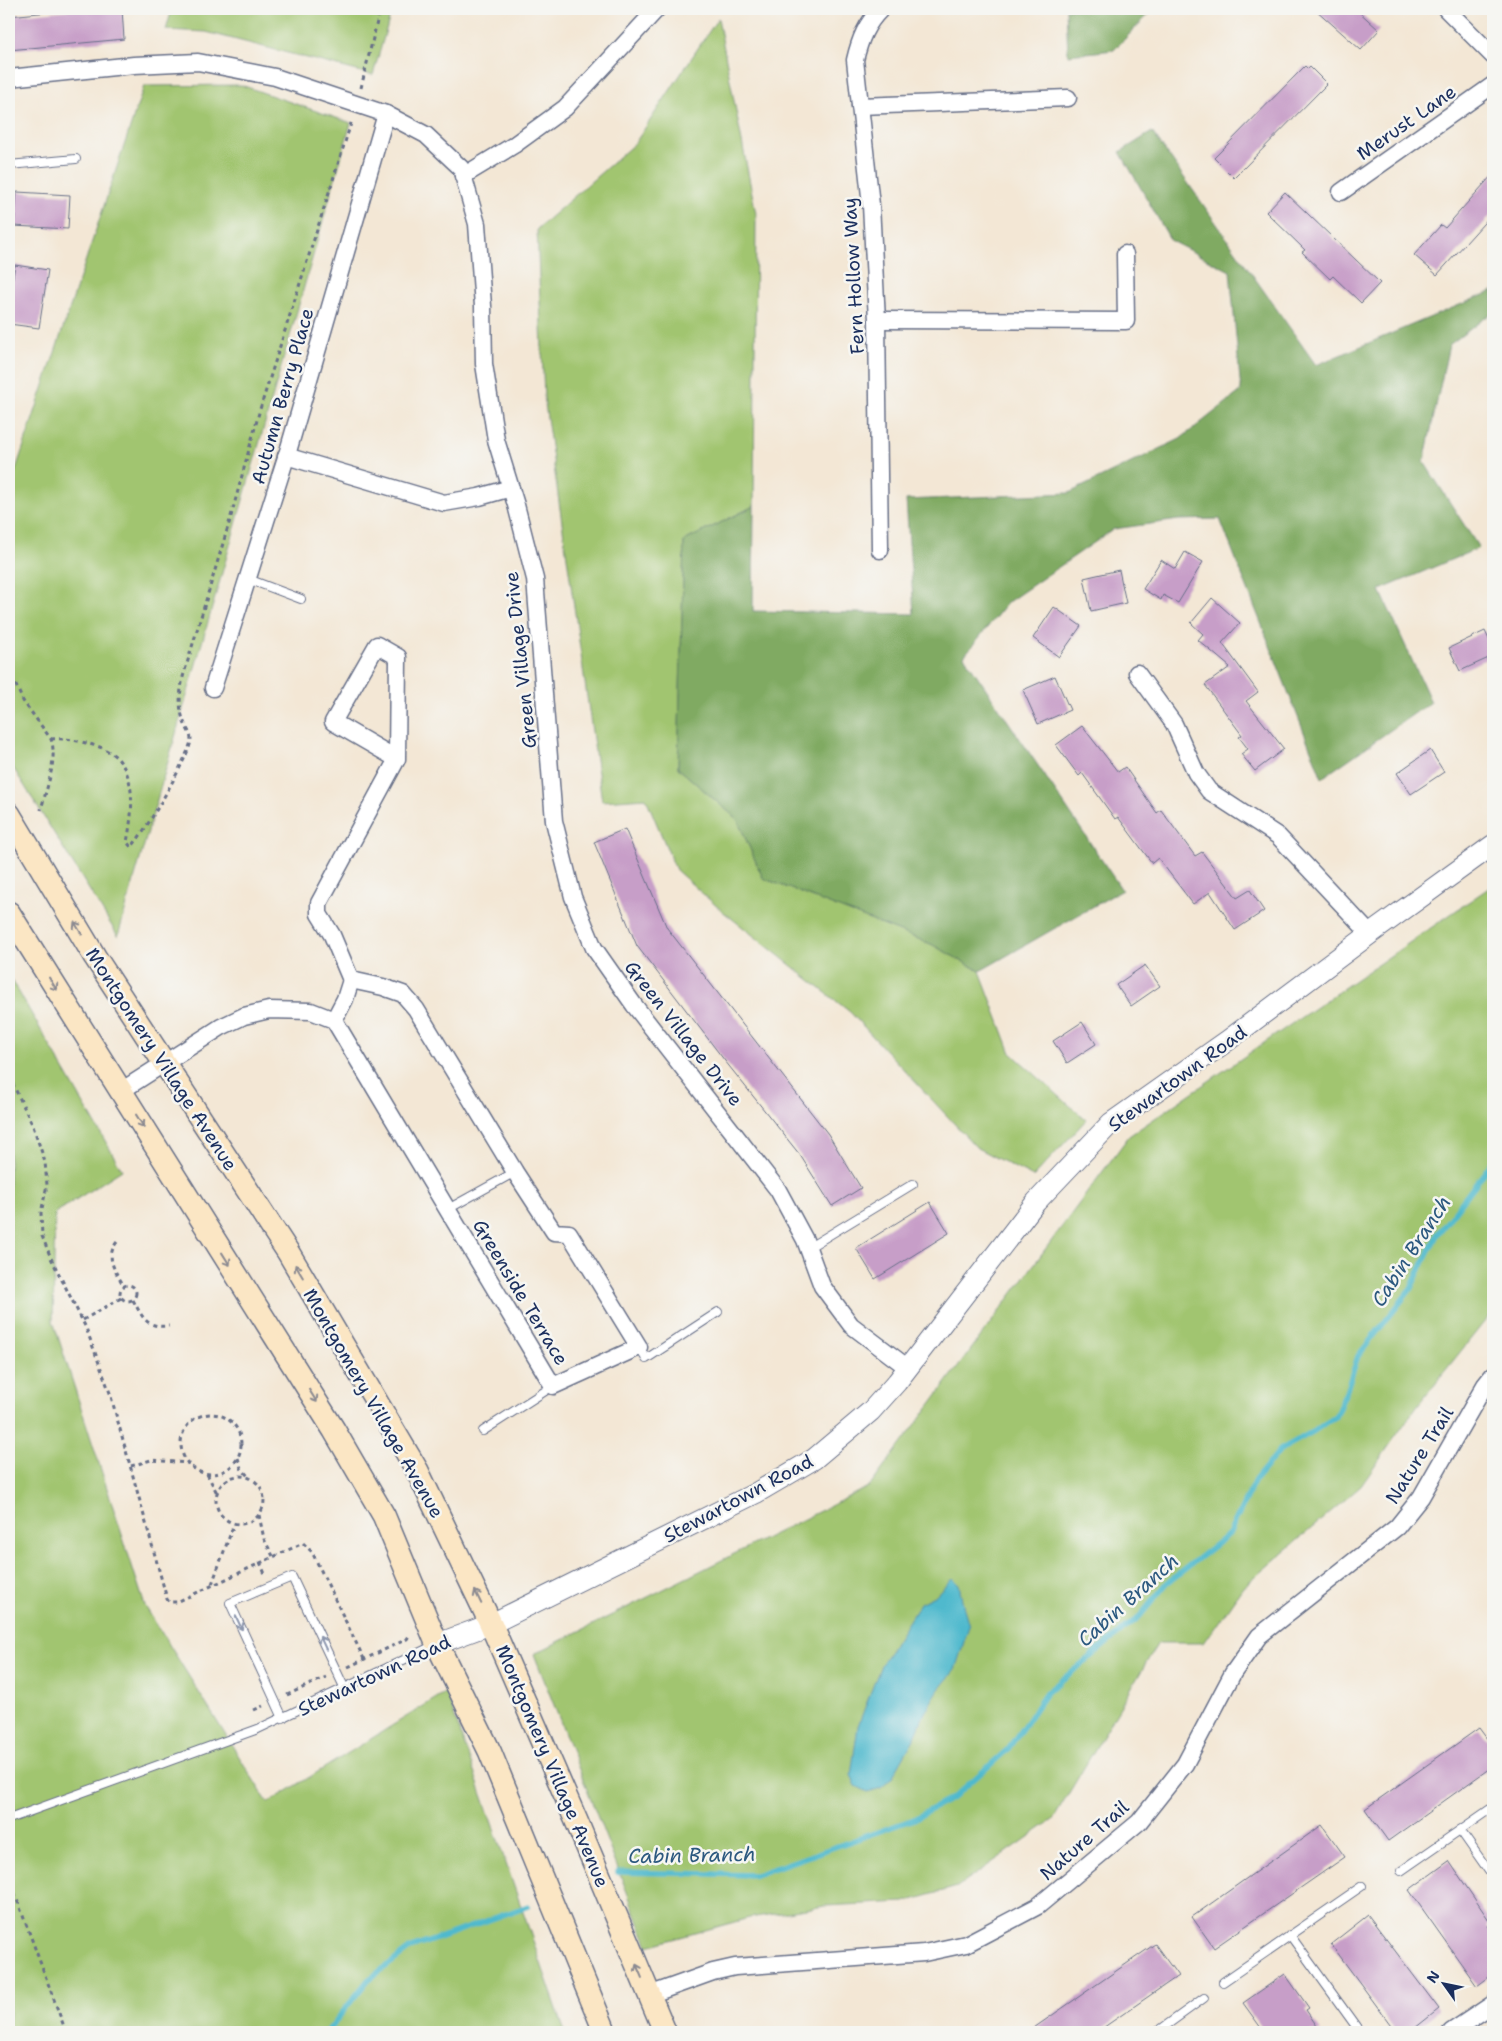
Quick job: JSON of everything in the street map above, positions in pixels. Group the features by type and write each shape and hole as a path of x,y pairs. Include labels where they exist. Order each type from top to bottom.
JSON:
{"main road":[{"name":"Montgomery Village Avenue","path":"9,814 95,957 288,1252 417,1470 491,1624 665,2032"},
{"path":"9,913 334,1430 384,1516 437,1644 490,1752 605,2032"}],"street":[{"path":"463,176 514,145 565,108 657,9"},
{"name":"Fern Hollow Way","path":"880,550 877,320 871,205 855,60 860,37 871,19 881,9"},
{"path":"1446,9 1493,56"},
{"name":"Green Village Drive","path":"9,78 134,65 198,62 275,77 386,114 426,135 461,168 477,224 483,306 484,364 496,440 535,579 554,822 573,897 594,948 634,1005 778,1190 808,1248 822,1286 851,1325 908,1368"},
{"name":"Merust Lane","path":"1341,192 1493,86"},
{"path":"860,106 1068,98"},
{"name":"Autumn Berry Place","path":"213,688 286,456 386,114"},
{"path":"877,320 1126,321 1125,254"},
{"path":"286,456 444,503 479,497 511,488"},
{"path":"121,1091 221,1027 244,1016 269,1010 311,1012 334,1020 345,999 351,980 332,935 319,914 319,903 397,759 398,657 377,645 333,722 397,759"},
{"path":"1137,673 1174,724 1196,773 1209,791 1278,836 1370,934"},
{"name":"Stewartown Road","path":"437,1644 491,1624 756,1492 814,1459 871,1411 908,1368 1036,1202 1111,1123 1228,1041 1493,844"},
{"path":"351,980 383,987 403,994 416,1009 515,1172 554,1232 568,1233 640,1347"},
{"name":"Greenside Terrace","path":"334,1020 553,1386 640,1347"},
{"name":"Nature Trail","path":"649,1995 712,1972 734,1967 924,1953 966,1944 1038,1906 1139,1822 1185,1764 1233,1673 1259,1636 1397,1527 1422,1497 1485,1385 1493,1375"},
{"path":"1452,2032 1493,2004"}],"lane":[{"path":"9,165 76,159"},
{"path":"248,579 301,599"},
{"path":"448,1209 515,1172"},
{"path":"808,1248 913,1184"},
{"path":"640,1347 646,1359 718,1312"},
{"path":"483,1431 553,1386"},
{"path":"283,1718 230,1603 292,1577 344,1687"},
{"name":"Stewartown Road","path":"9,1819 283,1718 344,1687 437,1644"},
{"path":"1401,1871 1493,1807"},
{"path":"1460,1830 1493,1877"},
{"path":"1223,1982 1362,1886"},
{"path":"1290,1935 1360,2032"},
{"path":"1157,2032 1204,1998"}],"path":[{"path":"52,739 70,740 104,748 122,764 128,776 131,789 131,821 127,842 131,847 154,814 189,750 191,737 179,708 179,696 183,677 230,520 260,409 357,104 380,9"},
{"path":"9,670 23,701 52,739 54,750 41,810"},
{"path":"9,1076 33,1126 45,1162 47,1185 42,1213 42,1236 50,1258 83,1321 110,1393 166,1600 177,1602 272,1556 304,1543 309,1547 364,1660"},
{"path":"117,1242 110,1258 113,1268 124,1286"},
{"path":"130,1285 136,1290 137,1295 133,1300 126,1302 121,1298 120,1291 124,1286 130,1285"},
{"path":"83,1321 121,1298"},
{"path":"133,1300 146,1322 156,1327 169,1326"},
{"path":"210,1414 224,1418 236,1427 241,1445 238,1457 227,1470 218,1474 200,1472 188,1463 182,1451 182,1436 190,1423 203,1416 210,1414"},
{"path":"238,1457 241,1468 262,1488 265,1503 259,1516 251,1522 234,1524 222,1516 218,1510 216,1502 217,1493 223,1482 229,1478 236,1475 248,1476"},
{"path":"131,1466 151,1460 188,1463"},
{"path":"207,1474 217,1493"},
{"path":"259,1516 264,1539 272,1556"},
{"path":"212,1585 234,1524"},
{"path":"254,1710 408,1639 412,1630"},
{"path":"9,1878 66,2032"}],"green space":[{"path":"172,9 392,9 373,75 206,32 166,30"},
{"path":"1066,9 1154,9 1114,50 1068,55"},
{"path":"718,18 756,214 754,506 684,541 678,768 737,819 763,878 931,944 980,971 1011,1053 1086,1120 1033,1177 977,1148 850,1012 721,910 676,870 646,798 602,801 544,397 537,229 635,143"},
{"path":"241,85 351,123 118,936 9,761 9,490 144,86"},
{"path":"1152,132 1316,365 1493,291 1493,312 1449,345 1424,462 1479,548 1380,590 1431,702 1322,778 1220,519 1179,520 1114,529 1008,602 964,656 1122,890 980,971 931,944 763,878 737,819 678,768 684,541 754,506 753,611 914,614 906,500 1069,493 1180,439 1241,391 1230,271 1171,241 1120,152"},
{"path":"1493,885 1493,1311 1417,1406 1361,1486 1243,1587 1204,1643 1158,1643 1053,1820 957,1887 905,1902 825,1906 749,1918 648,1946 534,1654 870,1486 1129,1136"},
{"path":"9,975 122,1170 55,1213 53,1321 145,1606 268,1803 446,1692 565,2032 9,2032"}],"water":[{"path":"952,1578 959,1584 969,1626 955,1670 939,1689 926,1710 914,1739 891,1779 881,1788 868,1792 856,1786 851,1775 858,1726 881,1665 920,1603 936,1595"}],"building":[{"path":"80,9 122,9 124,39 9,50 9,16"},
{"path":"1315,9 1356,9 1379,30 1361,50"},
{"path":"1305,66 1308,69 1310,67 1327,84 1234,178 1214,158"},
{"path":"1493,174 1493,213 1437,275 1414,255 1441,225 1445,228"},
{"path":"17,192 70,195 68,229 14,226"},
{"path":"1285,192 1380,283 1361,303 1333,276 1330,279 1302,252 1305,250 1266,212"},
{"path":"15,265 48,270 39,328 9,324 9,300"},
{"path":"1185,552 1203,562 1178,603 1163,595 1161,600 1143,589 1161,560 1175,569"},
{"path":"1119,570 1126,603 1091,611 1084,578"},
{"path":"1212,598 1240,623 1222,643 1258,692 1246,701 1284,749 1255,771 1241,754 1248,749 1239,737 1242,735 1205,685 1230,667 1198,640 1203,634 1191,623"},
{"path":"1054,607 1081,626 1059,657 1033,638"},
{"path":"1485,631 1493,648 1493,656 1460,671 1449,648"},
{"path":"1055,676 1070,710 1038,724 1023,690"},
{"path":"1082,726 1118,772 1125,767 1157,813 1161,810 1195,856 1202,852 1237,898 1250,890 1264,911 1235,930 1210,892 1193,904 1158,858 1152,863 1118,817 1115,819 1082,773 1079,776 1056,745"},
{"path":"1430,750 1444,772 1411,794 1397,773"},
{"path":"625,829 667,928 828,1134 861,1188 832,1206 800,1155 637,946 594,842"},
{"path":"1145,965 1160,986 1131,1006 1116,985"},
{"path":"1082,1022 1096,1044 1067,1063 1053,1041"},
{"path":"930,1202 949,1233 875,1279 856,1248"},
{"path":"1479,1728 1493,1747 1493,1766 1388,1841 1365,1809"},
{"path":"1322,1825 1345,1857 1214,1948 1192,1917"},
{"path":"1449,1861 1491,1923 1487,1926 1493,1934 1493,1974 1477,1986 1409,1890"},
{"path":"1368,1915 1439,2009 1410,2032 1396,2032 1331,1944"},
{"path":"1155,1944 1178,1976 1097,2032 1028,2032"},
{"path":"1285,1974 1309,2008 1306,2010 1321,2032 1264,2032 1243,2003"}],"waterway":[{"name":"Cabin Branch","path":"618,1872 755,1875 914,1819 954,1797 1008,1749 1046,1693 1140,1616 1167,1583 1229,1534 1255,1480 1280,1450 1335,1417 1358,1356 1410,1290 1437,1235 1493,1161"},
{"name":"Cabin Branch","path":"327,2032 368,1980 411,1948 528,1906"}]}
